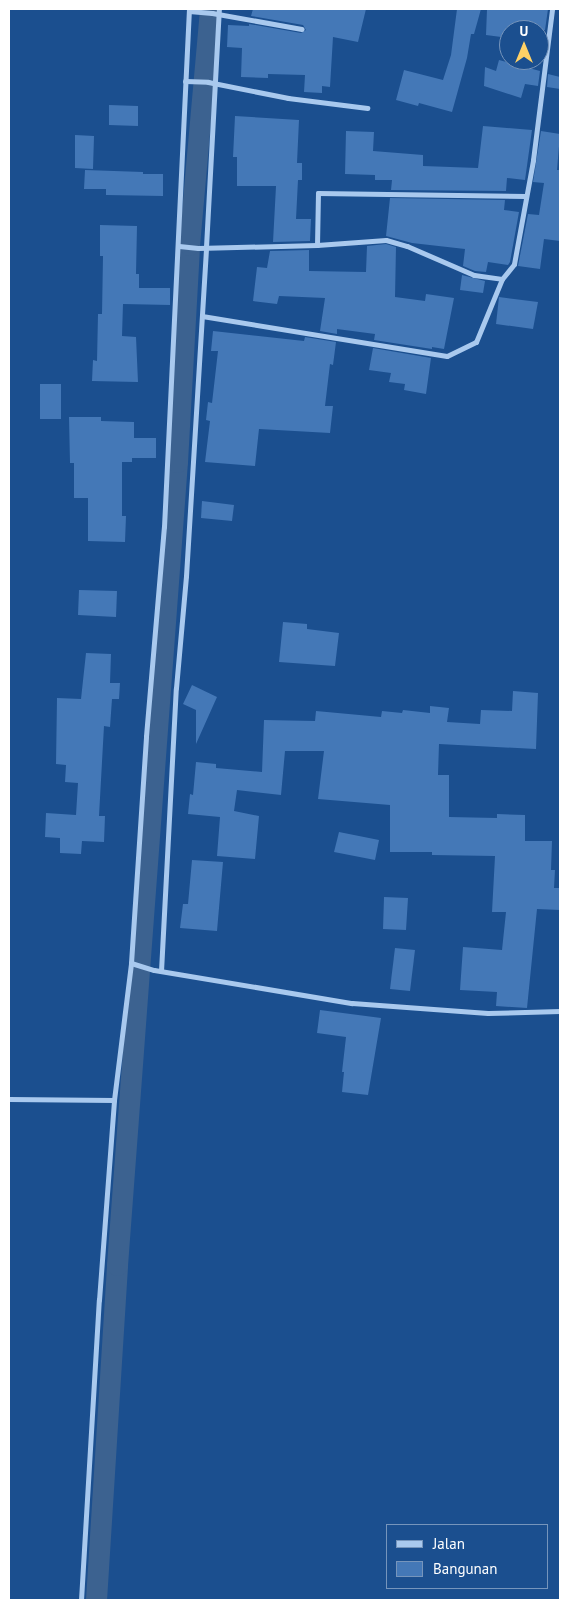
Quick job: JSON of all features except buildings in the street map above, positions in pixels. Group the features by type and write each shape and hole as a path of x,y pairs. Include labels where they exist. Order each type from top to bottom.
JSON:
{"street":[{"path":"202,316 447,356 476,342 502,279 514,264 525,196 534,160 552,9"},
{"path":"81,1600 98,1300 114,1100 131,963 146,736 164,527 189,10 212,13 219,11 302,29"},
{"path":"161,971 176,688 186,576 206,247 211,83 219,11"},
{"path":"185,81 211,83 288,98 366,108"},
{"path":"317,244 318,193 525,196"},
{"path":"179,246 198,248 386,240 408,246 474,275 502,279"},
{"path":"131,963 154,970 352,1003 488,1013 560,1011"},
{"path":"9,1098 114,1100"}],"waterway":[{"path":"96,1600 117,1265 177,462 189,245 210,9"}]}
